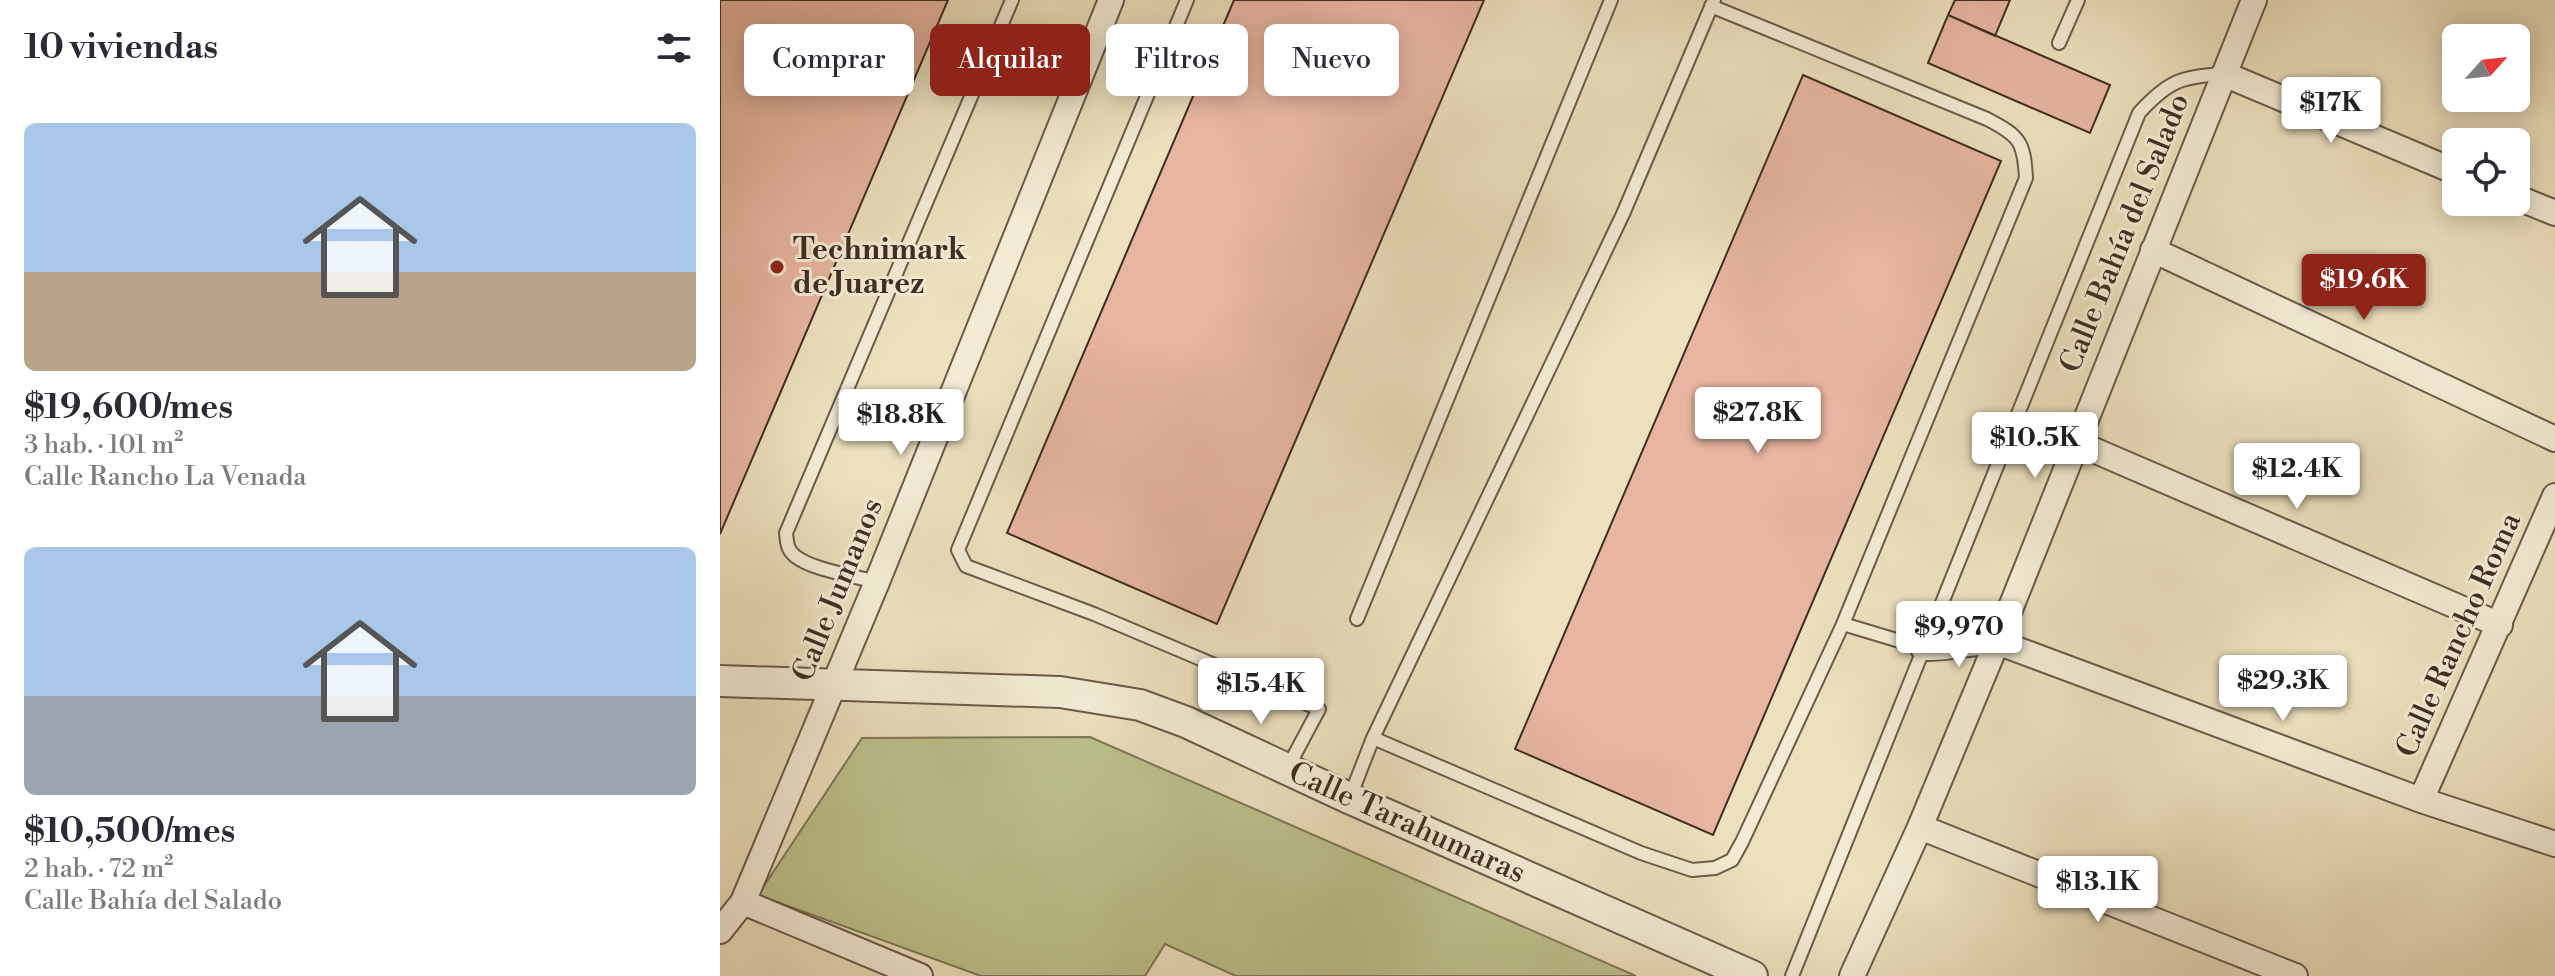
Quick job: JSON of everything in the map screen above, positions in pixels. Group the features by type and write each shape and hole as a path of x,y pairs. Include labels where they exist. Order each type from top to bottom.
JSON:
{"street":[{"name":"Calle Jumanos","path":"720,931 743,902 877,582 1111,0"},
{"name":"Calle Bahía del Salado","path":"1852,976 1920,827 1997,642 2254,0"},
{"path":"2224,74 2442,166"},
{"path":"2530,203 2555,213"},
{"path":"2153,250 2555,439"},
{"path":"2075,442 2500,625"},
{"name":"Calle Rancho Roma","path":"2421,800 2555,496"},
{"path":"1923,648 1997,642 2421,800 2555,844"},
{"name":"Calle Tarahumaras","path":"720,681 1045,692 1140,705 1186,722 1349,798 1752,976"},
{"path":"1920,827 2295,976"},
{"path":"743,902 920,976"}],"lane":[{"path":"877,582 807,563 793,555 787,546 786,533 1012,0"},
{"path":"1187,0 958,550 966,566 1094,614 1319,709 1287,769"},
{"path":"1357,619 1611,0"},
{"path":"2059,43 2078,0"},
{"path":"1349,798 1373,738 1623,214 1713,3 2009,131 2024,150 2026,178 1843,624 1732,860 1715,868 1692,870 1641,853 1373,738"},
{"path":"1792,976 2139,113 2163,90 2189,76 2224,74"},
{"path":"2017,421 2075,442"},
{"path":"1843,624 1923,648"}],"green space":[{"path":"1090,737 1636,976 1236,976 1165,944 1145,976 981,976 758,895 862,738"}],"building":[{"name":"Technimark de Juarez","path":"720,0 948,0 938,24 930,24 930,42 914,80 914,24 744,24 744,96 907,96 720,534"},
{"path":"1234,0 1484,0 1217,624 1007,533 1193,96 1248,96 1248,24 1224,24"},
{"path":"1955,0 2010,0 1995,36 1948,15"},
{"path":"1948,15 2110,85 2090,133 1928,63"},
{"path":"1803,75 2001,161 1713,835 1515,749"}],"place":[{"name":"Technimark de Juarez","path":"777,267"}]}
